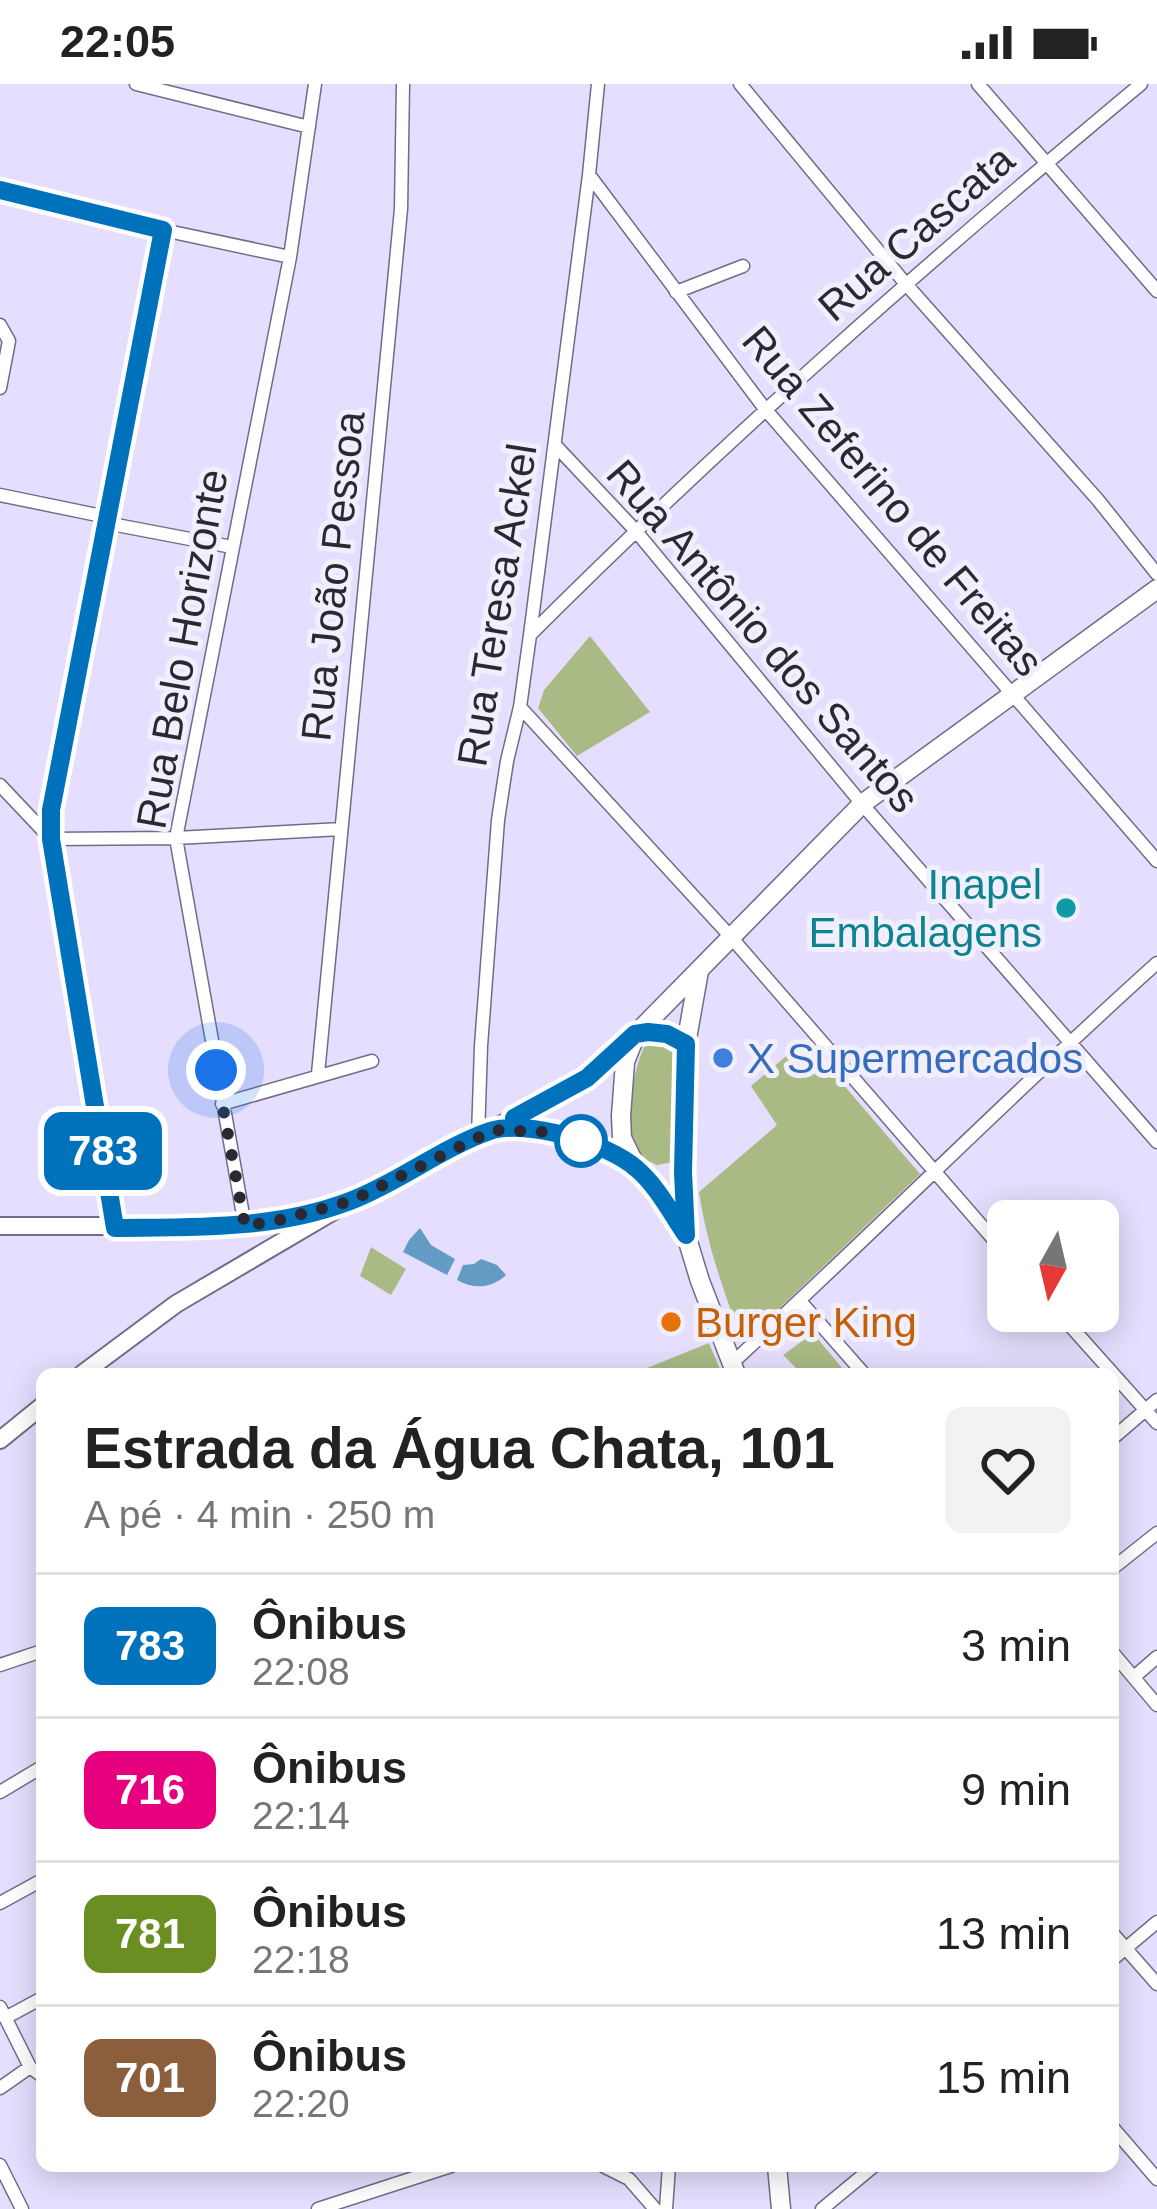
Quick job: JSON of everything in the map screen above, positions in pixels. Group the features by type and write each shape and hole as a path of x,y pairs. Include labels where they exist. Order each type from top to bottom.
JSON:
{"main road":[{"path":"686,1235 637,1168 622,1138 625,1062 635,1034 862,804 1157,589"},
{"path":"699,971 686,1044 686,1235 733,1368"},
{"path":"635,1034 667,1034 686,1044"},
{"path":"637,1168 658,1176 683,1172"},
{"path":"777,2172 781,2209"}],"street":[{"path":"136,84 308,127"},
{"name":"Rua Belo Horizonte","path":"245,1226 176,838 290,257 316,84"},
{"name":"Rua João Pessoa","path":"318,1075 401,208 403,84"},
{"name":"Rua Teresa Ackel","path":"486,1133 482,1025 497,820 530,635 598,84"},
{"path":"740,84 1157,574"},
{"path":"978,84 1157,291"},
{"name":"Rua Cascata","path":"530,635 765,409 905,283 1141,84"},
{"name":"Rua Zeferino de Freitas","path":"590,176 765,409 1157,861"},
{"path":"0,190 290,257"},
{"path":"115,1228 51,839 51,810 163,230"},
{"path":"676,292 743,266"},
{"path":"0,325 9,340 0,388"},
{"name":"Rua Antônio dos Santos","path":"554,445 634,530 862,804 1157,1142"},
{"path":"0,495 232,547"},
{"path":"520,707 730,936 987,1232"},
{"path":"0,784 51,839 341,830"},
{"path":"734,1368 1070,1040 1157,963"},
{"path":"90,1368 176,1304 351,1201 587,1078 635,1034"},
{"path":"222,1104 372,1061"},
{"path":"486,1133 548,1132 610,1152 637,1168"},
{"path":"0,1226 245,1226 351,1201"},
{"path":"800,1301 859,1368"},
{"path":"1078,1332 1114,1368"},
{"path":"1119,1373 1151,1405 1157,1423"},
{"path":"1119,1433 1151,1405"},
{"path":"0,1440 36,1411"},
{"path":"1119,1563 1157,1533"},
{"path":"0,1665 36,1653"},
{"path":"1134,1677 1157,1658"},
{"path":"1119,1659 1157,1705"},
{"path":"0,1792 36,1771"},
{"path":"0,1903 36,1883"},
{"path":"1119,1954 1157,1922"},
{"path":"1119,1941 1157,1984"},
{"path":"0,2088 36,2072 2,2012 36,2000"},
{"path":"1119,2135 1157,2180"},
{"path":"0,2164 22,2209"},
{"path":"318,2209 434,2172"},
{"path":"614,2172 656,2209"},
{"path":"666,2209 669,2172"},
{"path":"822,2209 867,2172"}],"green space":[{"path":"590,636 650,712 577,756 538,708 544,690"},
{"path":"805,1040 920,1174 743,1343 717,1269 699,1192 777,1125 751,1086"},
{"path":"661,1043 676,1049 673,1162 657,1165 644,1158 634,1143 629,1116 644,1047"},
{"path":"371,1247 406,1269 391,1295 360,1276"},
{"path":"813,1333 842,1368 796,1368 783,1355"},
{"path":"709,1343 719,1368 647,1368"}],"water":[{"path":"420,1228 431,1245 455,1259 447,1275 403,1252"},
{"path":"481,1259 506,1275 483,1286 457,1280 463,1265"}],"bus line":[{"name":"783","path":"0,190 163,230 51,810 51,839 115,1228 245,1226 275,1221 351,1201 493,1130 524,1130 578,1140 637,1168 686,1235 686,1044 677,1037 635,1034 587,1078 514,1118"}],"place":[{"name":"Inapel Embalagens","path":"1066,908"},
{"name":"X Supermercados","path":"723,1058"},
{"name":"Burger King","path":"671,1322"}],"route":[{"path":"216,1070 245,1226 351,1201 493,1130 548,1132 581,1141"}]}
